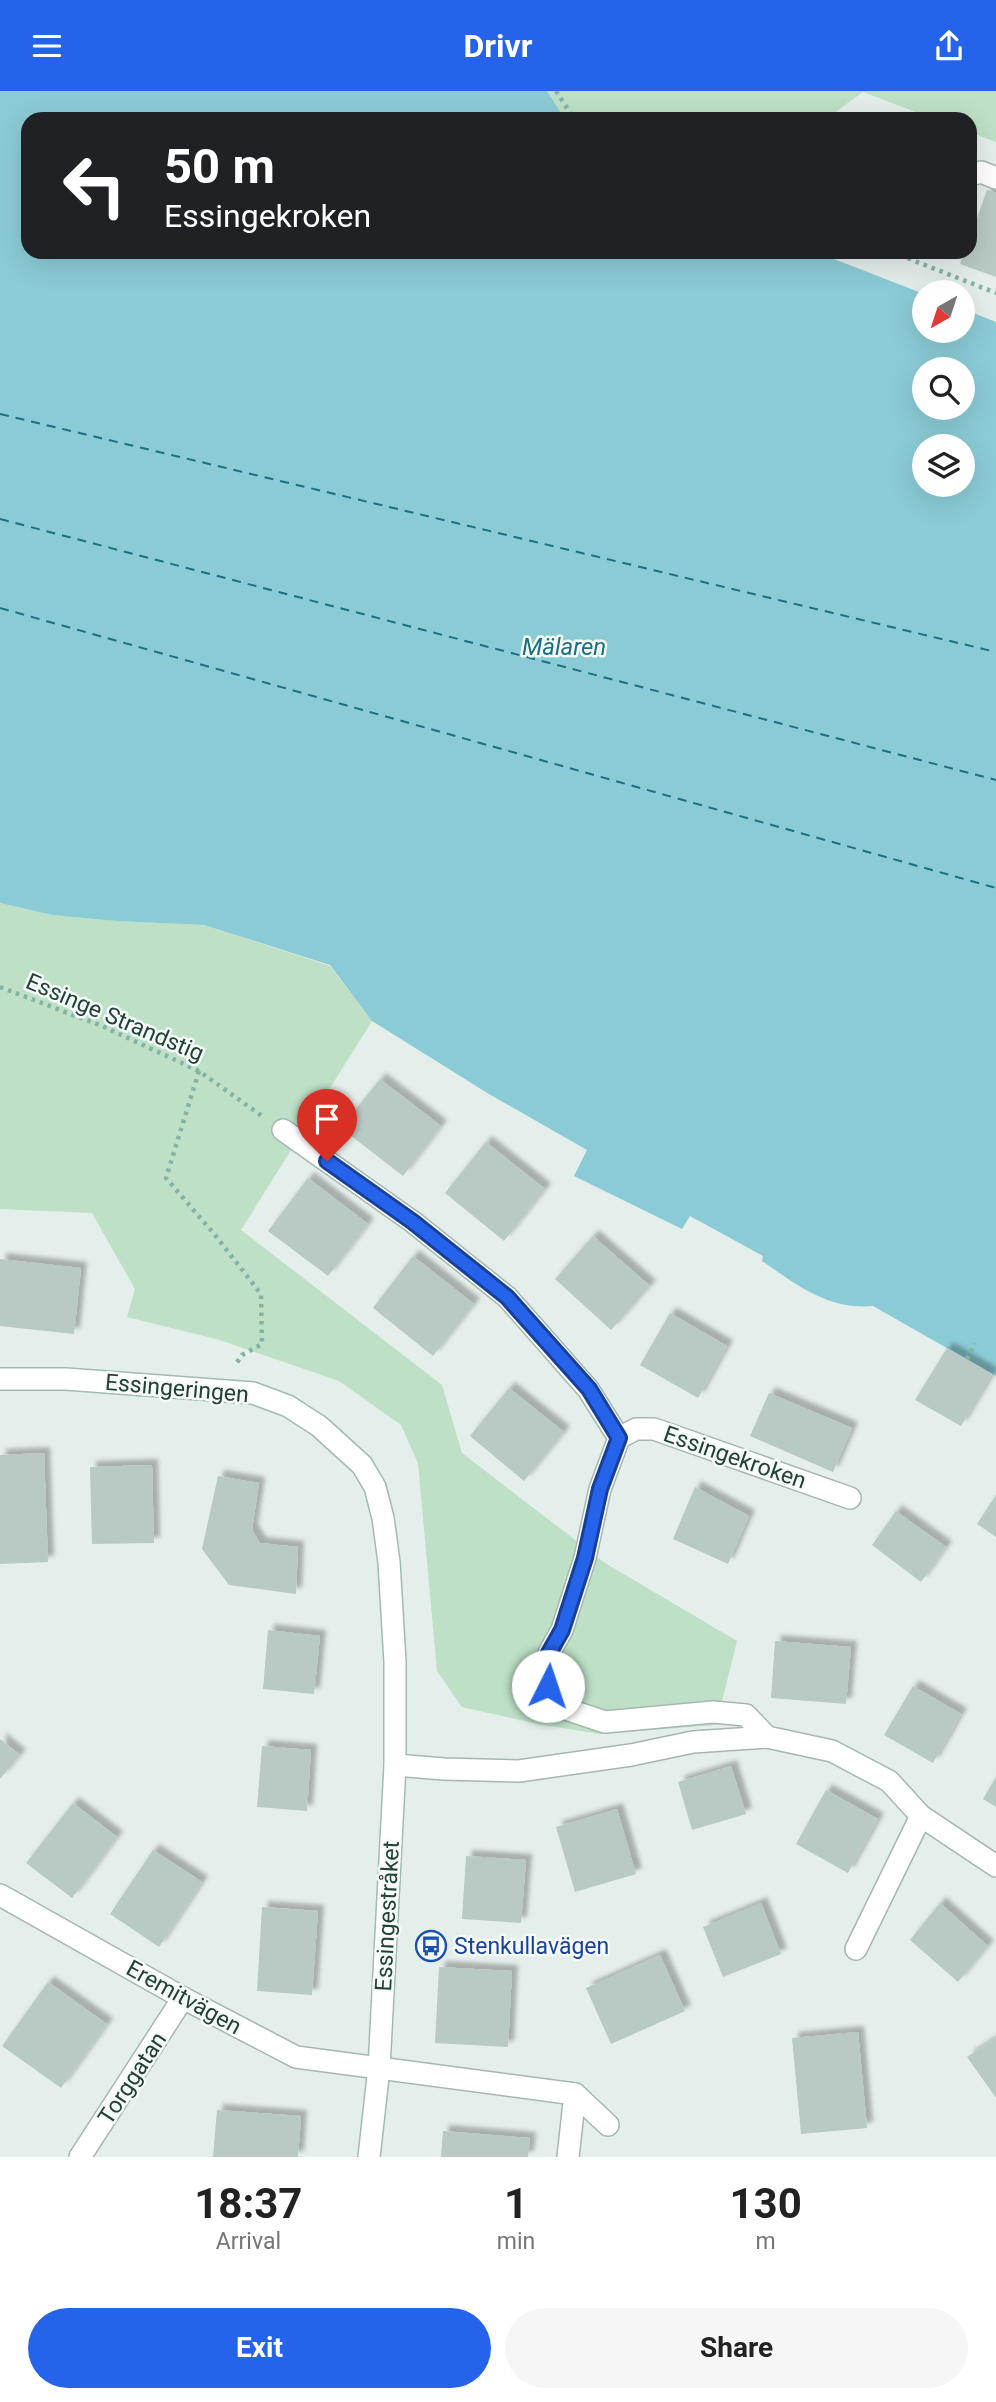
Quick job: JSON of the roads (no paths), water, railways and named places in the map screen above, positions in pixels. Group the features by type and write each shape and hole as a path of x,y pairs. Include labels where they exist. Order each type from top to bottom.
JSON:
{"street":[{"path":"977,173 996,178"},
{"path":"283,1130 413,1222 507,1297 589,1389 619,1438 600,1489 585,1558 562,1630 549,1653 548,1686 563,1708 605,1722 713,1712 746,1715 767,1737"},
{"name":"Essingeringen","path":"0,1378 66,1379 253,1393 288,1406 319,1426 362,1465 375,1487 383,1518 389,1562 395,1663 395,1765"},
{"name":"Essingekroken","path":"619,1438 636,1429 654,1429 850,1498"},
{"path":"395,1765 519,1771 631,1755 693,1742 767,1737 832,1751 889,1781 921,1816 996,1866"},
{"name":"Essingestråket","path":"369,2157 379,2068 395,1765"},
{"path":"856,1948 921,1816"},
{"name":"Eremitvägen","path":"0,1895 183,1998 296,2057 379,2068"},
{"name":"Torggatan","path":"80,2157 183,1998"},
{"path":"379,2068 575,2094 608,2125"},
{"path":"568,2157 575,2094"}],"water":[{"name":"Mälaren","path":"0,91 547,91 560,112 21,112 21,259 834,259 912,289 912,343 975,343 975,314 996,322 996,1376 873,1306 842,1304 814,1294 762,1261 763,1256 690,1216 682,1229 574,1176 587,1150 489,1094 372,1021 330,965 204,925 52,915 0,903"}],"place":[{"name":"Stenkullavägen","path":"431,1946"}]}
